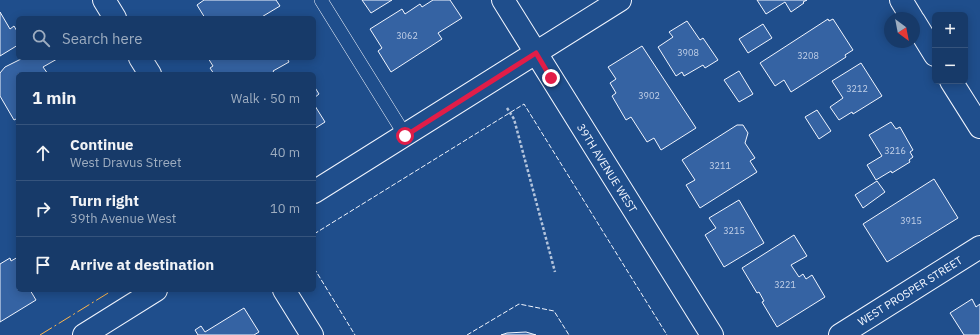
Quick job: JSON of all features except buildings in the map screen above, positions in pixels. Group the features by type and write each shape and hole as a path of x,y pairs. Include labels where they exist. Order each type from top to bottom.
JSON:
{"street":[{"path":"104,0 114,16"},
{"name":"39TH AVENUE WEST","path":"503,0 712,335"},
{"path":"316,191 620,0"},
{"path":"901,0 908,12"},
{"path":"920,31 932,50"},
{"path":"141,60 149,72"},
{"path":"953,84 980,127"},
{"name":"WEST PROSPER STREET","path":"840,335 980,247"},
{"path":"84,335 153,292"},
{"path":"285,292 312,335"}],"lane":[{"path":"320,0 405,136"}],"path":[{"path":"507,108 514,119 555,272"}],"fence":[{"path":"316,233 524,104 667,335"},
{"path":"316,271 355,335"},
{"path":"467,335 519,304 554,311 569,335"}],"power":[{"path":"40,335 110,292"}],"route":[{"path":"405,136 536,53 551,78"}]}
